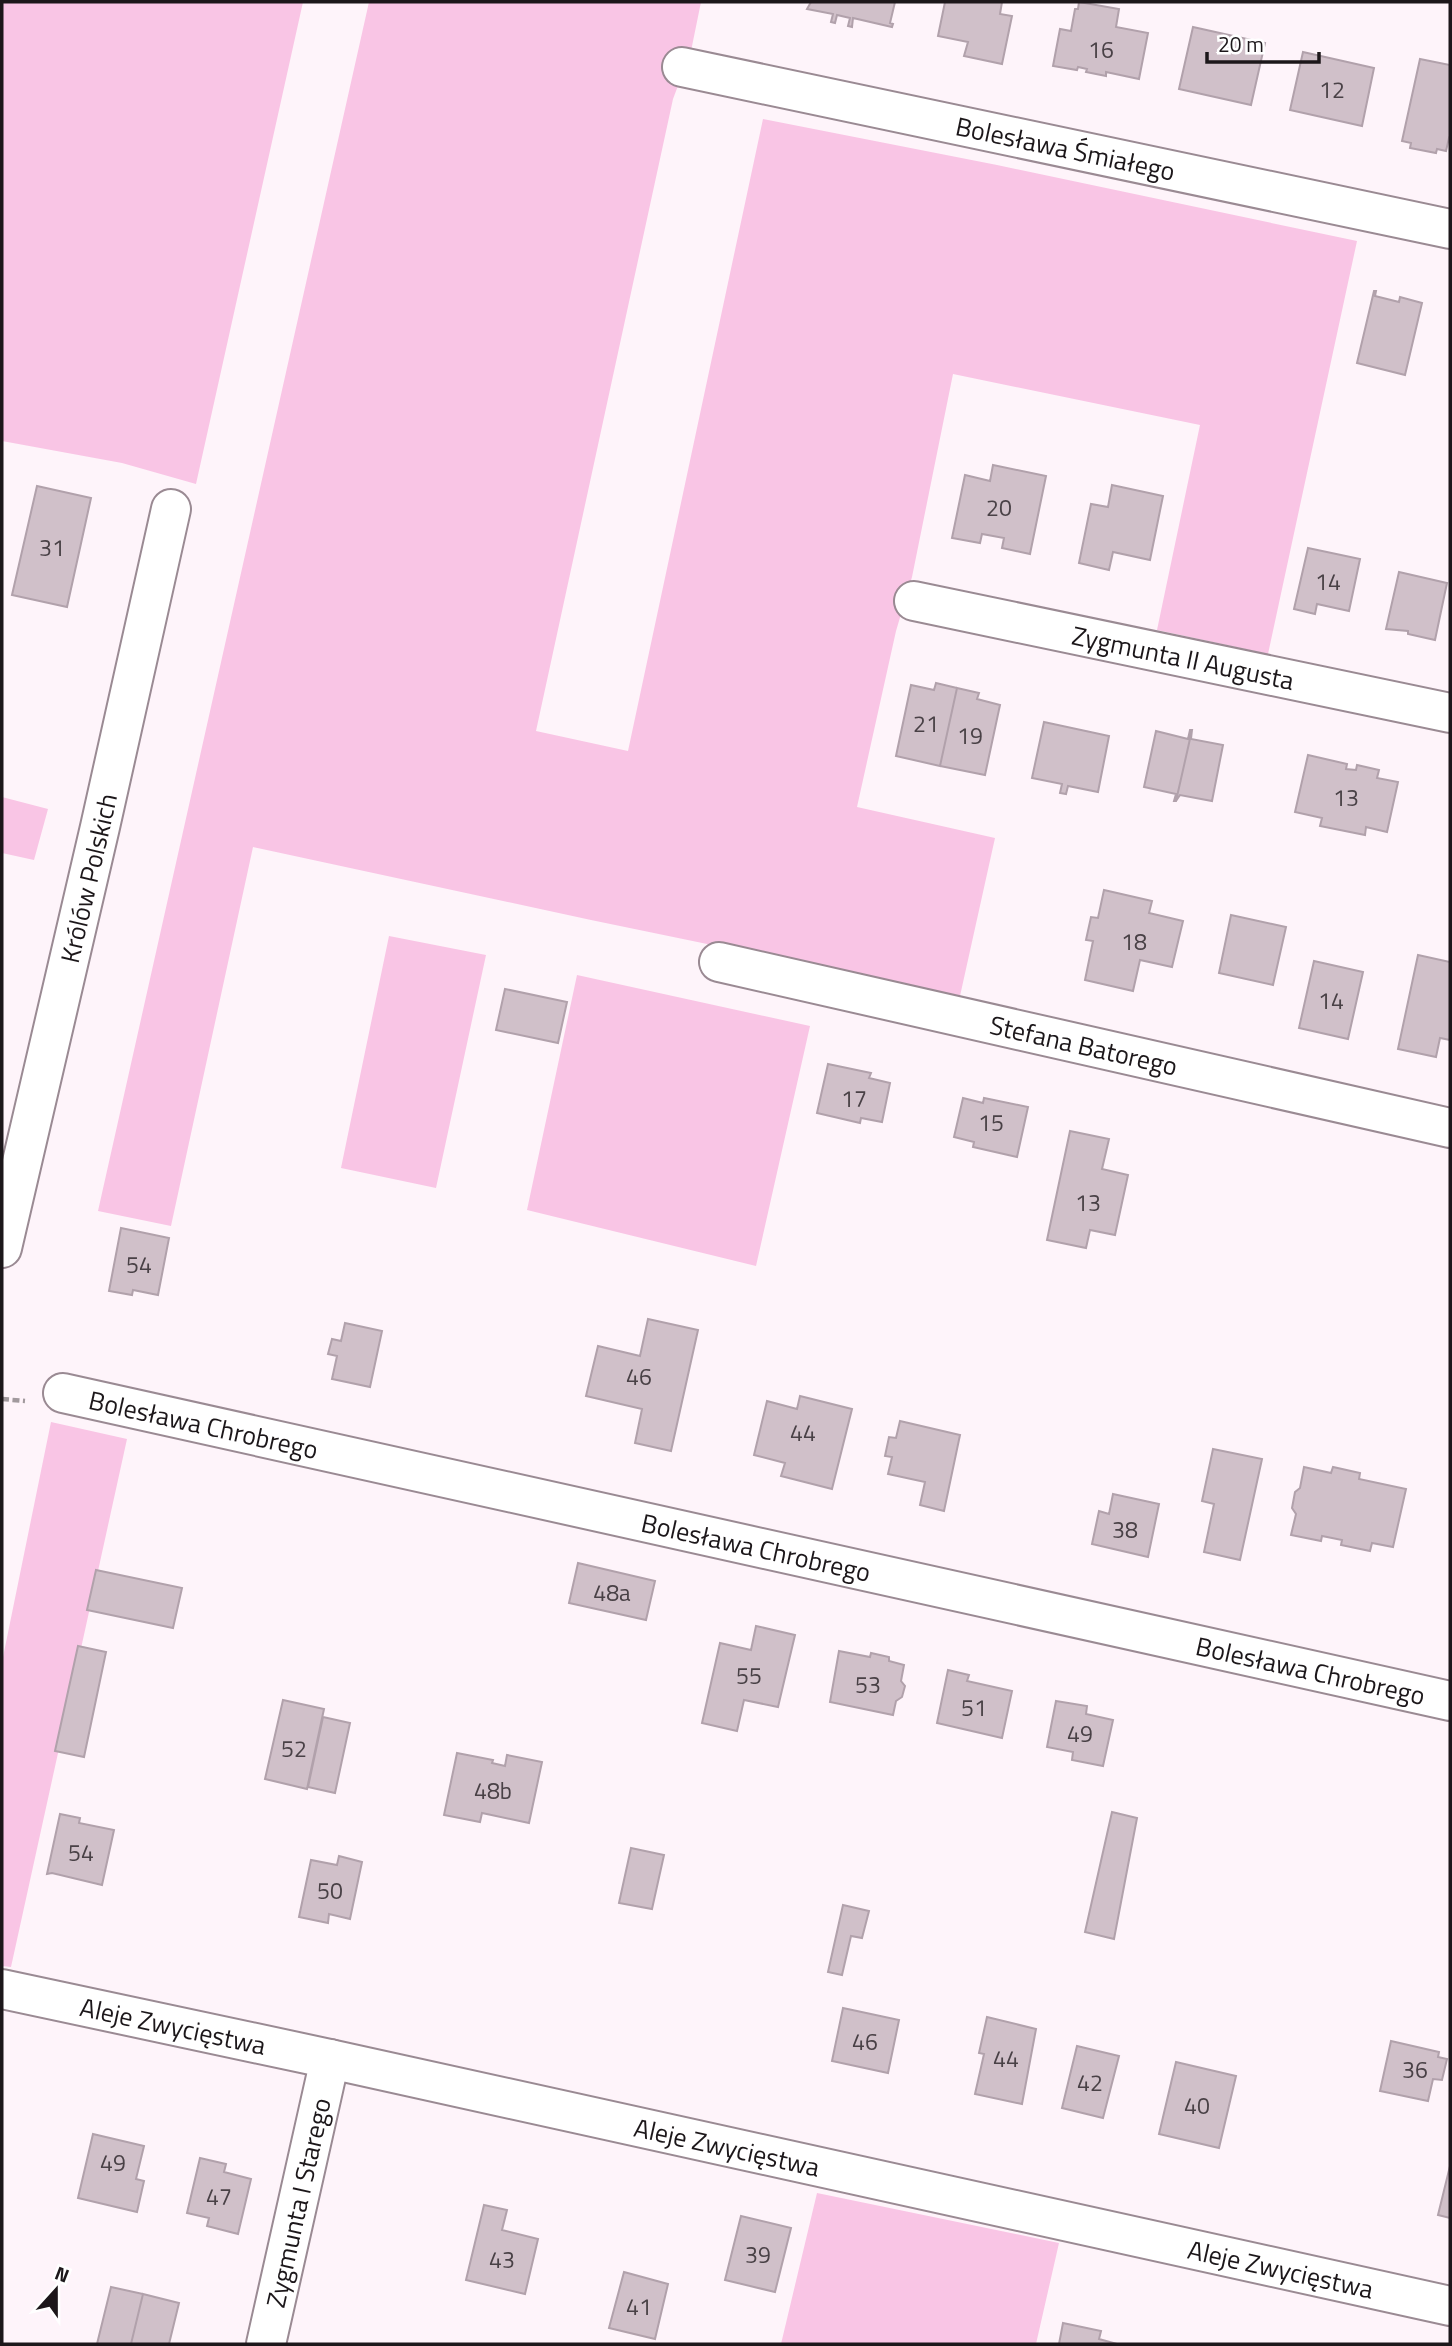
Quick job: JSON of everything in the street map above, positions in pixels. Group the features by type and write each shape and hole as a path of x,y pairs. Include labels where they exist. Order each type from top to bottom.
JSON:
{"street":[{"name":"Bolesława Śmiałego","path":"682,66 1450,229"},
{"name":"Królów Polskich","path":"2,1248 100,827 170,509"},
{"name":"Zygmunta II Augusta","path":"914,601 1450,713"},
{"name":"Stefana Batorego","path":"719,962 1450,1128"},
{"name":"Bolesława Chrobrego","path":"63,1393 1450,1701"},
{"name":"Aleje Zwycięstwa","path":"2,1989 1450,2306"},
{"name":"Zygmunta I Starego","path":"266,2344 330,2059"}],"shaded area":[{"path":"2,2 303,2 196,484 122,463 2,441"},
{"path":"369,2 701,2 691,51 673,99 536,731 628,751 763,119 1357,241 1268,654 1157,630 1200,425 953,374 912,577 896,631 857,807 995,838 960,996 253,847 171,1226 98,1211"},
{"path":"2,797 48,809 34,860 2,853"},
{"path":"389,936 486,955 436,1188 341,1168"},
{"path":"577,975 810,1026 756,1266 527,1210"},
{"path":"51,1422 127,1439 11,1967 2,1966 2,1662"},
{"path":"817,2193 1059,2243 1036,2344 781,2344"}],"building":[{"path":"811,2 895,2 890,23 893,24 892,27 853,18 852,27 848,26 850,18 837,15 835,23 831,22 833,14 807,9"},
{"path":"945,2 1002,2 1000,14 1012,16 1002,64 964,56 968,42 938,36"},
{"path":"1079,2 1119,9 1116,27 1148,33 1139,79 1106,72 1106,76 1086,72 1087,69 1078,67 1077,70 1053,66 1060,29 1071,31"},
{"path":"1193,27 1265,43 1251,105 1179,89"},
{"path":"1303,52 1374,68 1362,126 1290,110"},
{"path":"1420,59 1450,65 1450,139 1446,151 1437,149 1436,153 1410,148 1411,143 1402,141"},
{"path":"1374,291 1375,296 1399,302 1400,297 1422,303 1405,375 1357,363"},
{"path":"993,465 1046,476 1030,554 1002,548 1004,538 982,534 980,543 952,538 965,475 990,481"},
{"path":"1112,485 1163,496 1150,560 1113,552 1109,570 1079,563 1091,504 1108,507"},
{"path":"37,486 91,498 67,607 12,595"},
{"path":"1308,548 1360,559 1349,611 1317,604 1315,614 1294,609"},
{"path":"1399,572 1447,583 1435,640 1408,634 1408,631 1386,629"},
{"path":"936,683 957,688 940,766 896,756 911,685 934,690"},
{"path":"957,688 979,693 977,699 1000,705 985,775 940,766"},
{"path":"1044,722 1109,736 1098,792 1068,786 1066,794 1060,793 1062,784 1032,778"},
{"path":"1190,730 1176,801 1176,794 1144,787 1156,731 1188,739"},
{"path":"1192,730 1191,739 1223,745 1212,801 1180,795 1176,801"},
{"path":"1308,755 1347,764 1346,769 1356,770 1357,765 1379,770 1377,778 1398,782 1387,832 1366,827 1365,835 1320,826 1322,818 1295,812"},
{"path":"1104,890 1152,901 1149,913 1183,921 1172,967 1140,960 1133,991 1085,980 1093,941 1086,940 1091,917 1098,918"},
{"path":"1231,915 1286,927 1273,985 1219,973"},
{"path":"1418,955 1450,962 1450,1040 1440,1038 1436,1057 1398,1049"},
{"path":"1314,961 1363,972 1348,1039 1299,1028"},
{"path":"505,989 567,1002 558,1043 496,1030"},
{"path":"828,1064 871,1073 869,1078 890,1083 882,1122 861,1118 860,1123 817,1113"},
{"path":"963,1098 983,1103 984,1098 1028,1107 1017,1157 973,1147 974,1142 954,1137"},
{"path":"1070,1131 1109,1139 1102,1169 1128,1175 1115,1235 1090,1230 1086,1248 1047,1240"},
{"path":"121,1228 169,1238 158,1295 133,1290 132,1295 109,1291"},
{"path":"648,1319 698,1330 671,1451 635,1443 642,1409 586,1396 598,1346 640,1356"},
{"path":"345,1323 382,1331 370,1387 332,1379 337,1356 328,1354 332,1339 341,1341"},
{"path":"800,1396 852,1409 832,1489 781,1476 785,1463 754,1455 767,1401 797,1409"},
{"path":"900,1421 960,1435 944,1511 920,1505 925,1482 888,1474 892,1457 885,1456 889,1437 896,1438"},
{"path":"1213,1449 1262,1459 1240,1560 1204,1552 1214,1504 1202,1501"},
{"path":"1304,1467 1331,1473 1333,1467 1360,1473 1359,1479 1406,1489 1393,1547 1372,1543 1370,1551 1341,1545 1342,1540 1322,1536 1321,1541 1291,1535 1296,1514 1292,1508 1295,1492 1300,1488"},
{"path":"1113,1494 1159,1504 1148,1557 1092,1544 1099,1511 1109,1514"},
{"path":"578,1563 655,1581 646,1620 569,1603"},
{"path":"96,1570 182,1588 173,1628 87,1610"},
{"path":"756,1626 795,1635 778,1707 744,1700 737,1731 702,1723 720,1643 751,1650"},
{"path":"78,1646 106,1652 84,1757 55,1751"},
{"path":"839,1651 870,1657 871,1653 889,1657 889,1661 904,1665 901,1681 905,1686 902,1697 896,1701 893,1715 830,1702"},
{"path":"948,1670 969,1675 967,1681 1012,1691 1002,1738 937,1723"},
{"path":"283,1700 324,1709 307,1789 265,1779"},
{"path":"1056,1701 1087,1706 1086,1714 1113,1720 1103,1766 1072,1760 1073,1752 1047,1747"},
{"path":"323,1717 350,1723 335,1793 308,1787"},
{"path":"457,1753 493,1760 492,1763 505,1766 507,1755 542,1762 529,1823 482,1813 480,1822 444,1815"},
{"path":"1112,1812 1137,1818 1114,1939 1085,1932"},
{"path":"60,1814 80,1818 79,1823 114,1830 102,1885 47,1874"},
{"path":"631,1848 664,1855 652,1909 619,1903"},
{"path":"339,1856 362,1862 350,1919 329,1914 328,1923 299,1917 311,1860 337,1865"},
{"path":"843,1905 869,1911 862,1938 851,1936 842,1975 828,1972"},
{"path":"843,2008 899,2020 888,2073 832,2061"},
{"path":"987,2017 1036,2029 1022,2104 975,2094 984,2054 979,2053"},
{"path":"1391,2041 1439,2052 1438,2057 1447,2059 1442,2080 1433,2079 1428,2101 1380,2091"},
{"path":"1077,2046 1119,2056 1103,2118 1062,2108"},
{"path":"1176,2062 1236,2076 1219,2148 1159,2134"},
{"path":"93,2134 144,2146 136,2179 144,2181 137,2212 78,2198"},
{"path":"200,2158 226,2164 224,2172 251,2179 238,2234 207,2226 209,2218 187,2213"},
{"path":"1450,2166 1450,2218 1438,2215"},
{"path":"484,2205 507,2210 502,2230 538,2239 525,2294 466,2280"},
{"path":"741,2216 791,2228 775,2292 725,2280"},
{"path":"624,2272 668,2284 655,2339 609,2328"},
{"path":"111,2287 143,2294 131,2344 97,2344"},
{"path":"143,2294 179,2303 169,2344 131,2344"},
{"path":"1063,2323 1101,2331 1099,2339 1117,2344 1059,2344"}]}
